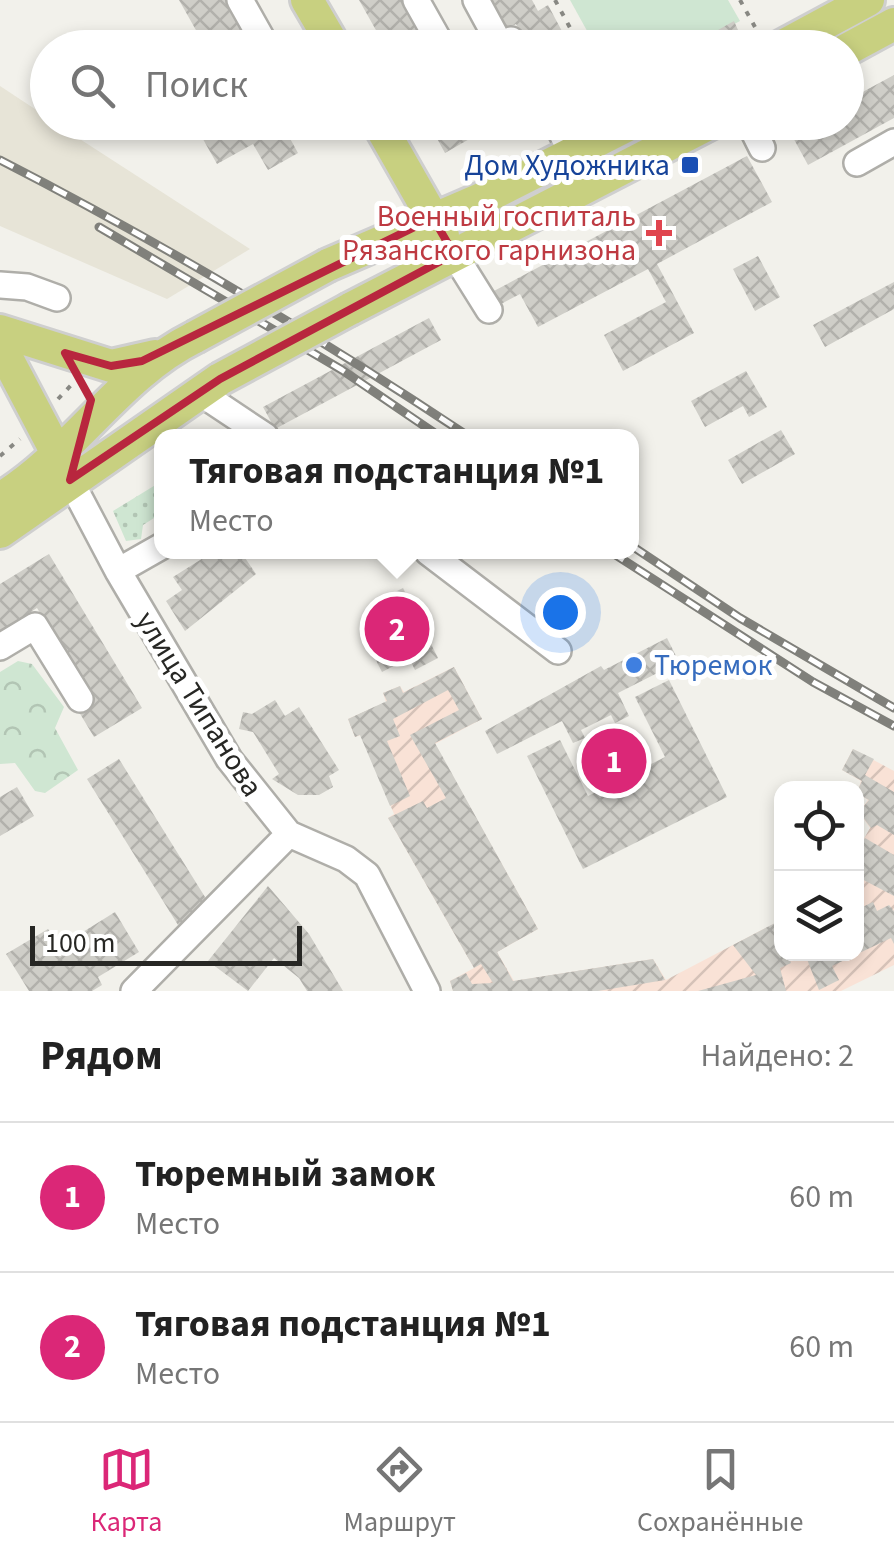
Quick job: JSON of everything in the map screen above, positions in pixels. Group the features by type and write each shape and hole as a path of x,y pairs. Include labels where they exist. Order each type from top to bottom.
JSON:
{"main road":[{"path":"307,0 324,30"},
{"path":"786,30 868,0"},
{"path":"864,40 894,24"},
{"path":"388,140 454,254"},
{"path":"0,331 111,366 126,366 164,353 328,266 486,197 598,140"},
{"path":"0,499 66,467 350,308 677,140"},
{"path":"0,345 66,467"},
{"path":"17,376 19,362 36,347 58,350 88,388 92,419"},
{"path":"0,532 66,467 92,419 164,353"}],"street":[{"path":"240,0 258,30"},
{"path":"416,0 432,30"},
{"path":"476,0 494,30"},
{"path":"565,140 572,153"},
{"path":"758,140 762,148"},
{"path":"857,163 894,142"},
{"path":"454,254 489,310"},
{"path":"0,285 27,287 57,298"},
{"path":"210,386 257,429"},
{"name":"улица Типанова","path":"66,467 118,571 228,759 289,834 346,859 367,875 427,991"},
{"path":"118,571 154,551"},
{"path":"437,559 558,651"},
{"path":"0,647 34,626 80,699"},
{"path":"134,991 289,834"}],"path":[{"path":"555,0 571,30"},
{"path":"740,0 762,30"}],"highlighted area":[{"path":"433,218 454,254 220,379 70,480 91,400 65,353 111,366 142,361"}],"shaded area":[{"path":"0,86 30,106 30,140 81,140 250,249 167,299 0,226"},
{"path":"454,667 482,719 435,744 538,929 497,952 514,981 653,959 666,980 774,924 774,961 864,961 864,839 870,828 864,819 868,800 864,797 864,781 842,770 853,749 894,771 894,965 841,991 453,991 450,981 474,968 388,818 394,814 361,735 355,737 348,719 386,702 383,693 400,686 404,692"}],"green space":[{"path":"570,0 728,0 740,21 723,30 587,30"},
{"path":"154,486 154,518 143,525 141,539 126,541 113,511"},
{"path":"18,661 32,664 64,707 55,728 78,770 45,793 35,791 15,763 0,764 0,672"}],"building":[{"path":"179,0 228,0 245,30 196,30"},
{"path":"359,0 403,0 419,30 376,30"},
{"path":"489,0 532,0 538,11 548,5 561,30 519,30 516,24 505,30"},
{"path":"734,21 738,30 718,30"},
{"path":"894,75 894,118 864,134 864,91"},
{"path":"204,140 291,140 298,153 268,170 253,144 217,164"},
{"path":"438,140 468,140 445,153"},
{"path":"794,140 854,140 808,165"},
{"name":"Военный госпиталь Рязанского гарнизона","path":"747,156 772,202 657,264 694,333 623,371 604,335 666,302 648,269 538,327 520,294 499,305 492,292"},
{"path":"758,256 780,297 755,311 733,269"},
{"path":"894,282 894,309 825,347 813,325"},
{"path":"429,318 441,340 275,429 263,407"},
{"path":"746,371 767,407 749,417 743,406 705,427 691,401"},
{"path":"781,430 795,454 742,484 728,460"},
{"path":"49,554 142,708 94,737 76,707 92,698 37,608 0,631 0,584"},
{"path":"202,559 246,559 256,574 185,631 166,601 182,590 173,577"},
{"path":"403,588 438,658 415,670 409,658 382,672 362,633 379,624 369,605"},
{"path":"667,638 679,662 618,693 629,716 615,723 611,715 581,730 585,738 573,743 562,721 497,754 485,731 601,666 604,670"},
{"path":"454,667 482,719 435,743 538,929 497,952 513,981 653,959 665,980 598,991 453,991 450,981 466,973 472,984 493,983 481,964 474,968 388,818 423,801 427,808 446,798 410,735 459,710 448,690 393,719 400,736 387,741 410,796 390,806 360,735 355,737 348,719 387,701 383,693 400,686 403,693"},
{"path":"669,680 727,797 583,869 527,756 560,740 588,796 665,757 635,697"},
{"path":"275,700 285,716 299,707 339,770 329,776 333,787 319,795 298,795 272,779 279,774 253,732 239,729 243,712 252,714"},
{"path":"853,749 874,759 865,775 894,792 894,835 877,825 871,828 864,819 864,806 869,800 864,797 864,781 842,770"},
{"path":"119,759 210,905 178,925 87,779"},
{"path":"17,787 34,816 0,836 0,797"},
{"path":"864,839 894,855 894,896 864,880"},
{"path":"268,886 309,934 343,991 307,991 299,978 274,958 248,991 208,961"},
{"path":"873,902 877,911 889,905 894,911 894,944 891,938 864,951 864,906"},
{"path":"115,912 139,952 98,977 102,985 92,991 29,991 6,954 48,929 59,947"},
{"path":"774,924 774,961 791,963 780,968 786,991 698,991 756,975 733,945"},
{"path":"808,961 843,961 832,966 839,980 819,990"}],"railway":[{"path":"0,160 238,291 457,429"},
{"path":"99,227 342,370 429,429"},
{"path":"639,551 740,618 894,708"},
{"path":"622,559 813,682 894,726"}],"place":[{"name":"Дом Художника","path":"690,165"},
{"name":"Военный госпиталь Рязанского гарнизона","path":"659,233"},
{"name":"Тяговая подстанция №1","path":"397,629"},
{"name":"Тюремок","path":"634,665"},
{"name":"Тюремный замок","path":"614,761"}]}
